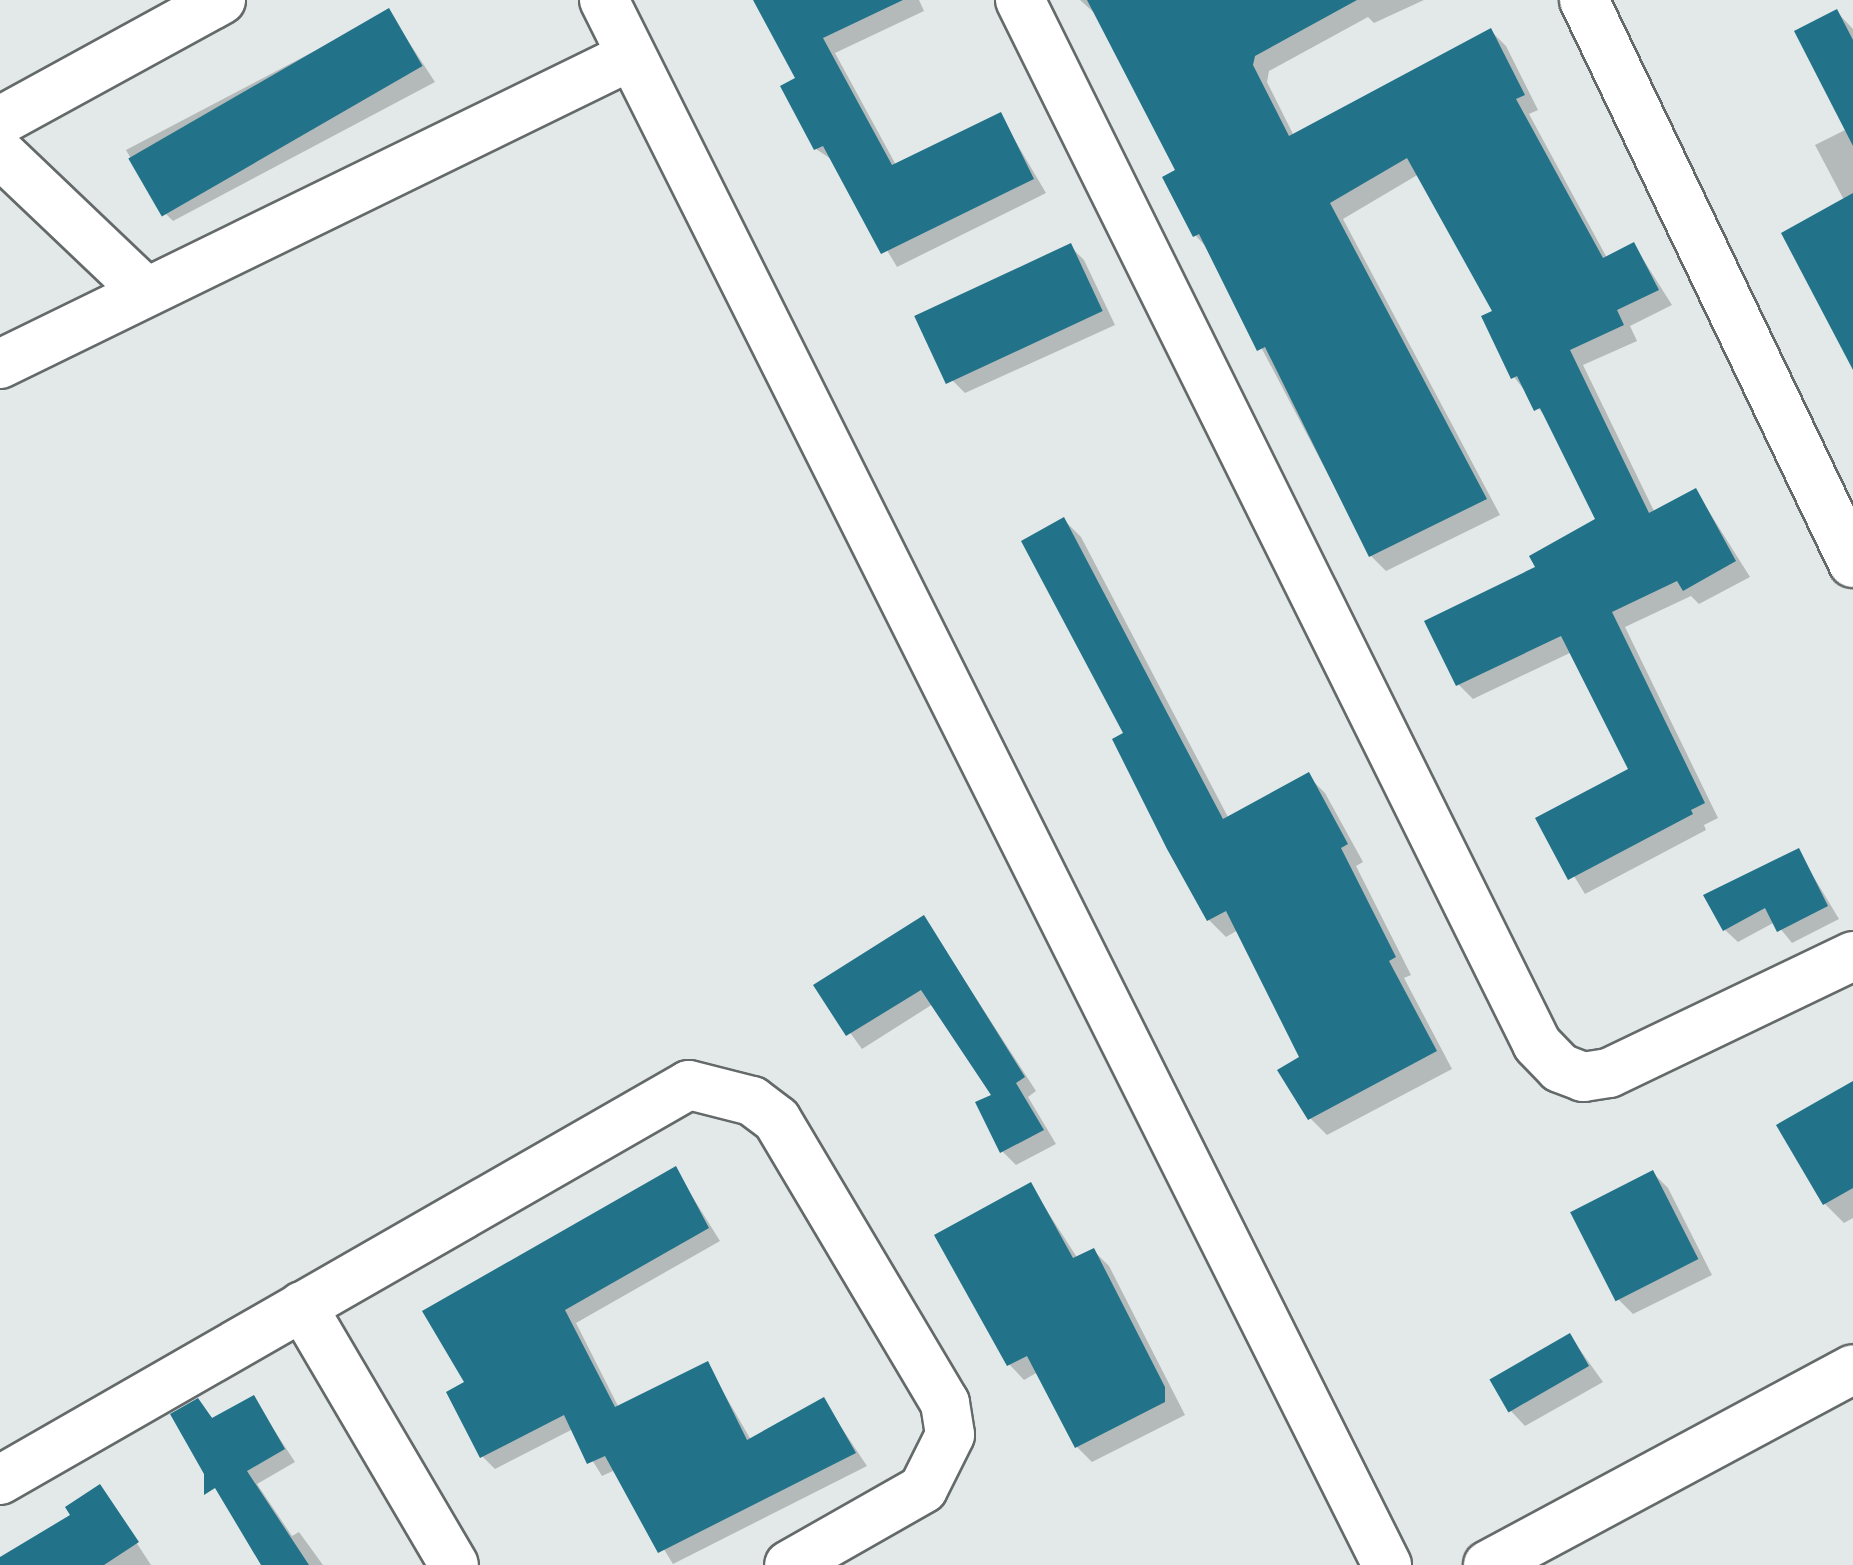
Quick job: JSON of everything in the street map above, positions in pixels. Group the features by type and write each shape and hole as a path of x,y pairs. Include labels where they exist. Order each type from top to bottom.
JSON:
{"street":[{"path":"0,121 221,0"},
{"path":"604,0 1386,1565"},
{"path":"1020,0 1537,1044 1560,1068 1583,1076 1609,1074 1853,956"},
{"path":"1584,0 1853,564"},
{"path":"0,364 631,56"},
{"path":"0,154 145,291"},
{"path":"0,1480 689,1084 752,1100 777,1120 946,1403 950,1435 924,1489 789,1565"},
{"path":"302,1306 454,1565"},
{"path":"1488,1565 1853,1369"}],"building":[{"path":"753,0 903,0 823,38 892,165 1001,112 1034,179 881,254 823,146 814,150 780,86 795,78"},
{"path":"1087,0 1357,0 1255,56 1253,65 1289,136 1491,28 1525,95 1516,99 1603,258 1634,242 1659,290 1617,310 1624,325 1570,350 1649,513 1696,488 1736,561 1683,591 1677,581 1612,612 1705,803 1691,810 1693,814 1568,880 1535,818 1628,769 1561,636 1456,686 1424,621 1535,567 1529,556 1595,519 1540,408 1534,411 1517,376 1511,379 1481,316 1492,311 1407,158 1330,203 1487,499 1369,557 1265,347 1257,351 1199,234 1193,237 1162,177 1175,170"},
{"path":"389,8 422,66 162,217 128,159"},
{"path":"1837,9 1853,40 1853,146 1794,31"},
{"path":"1853,193 1853,370 1781,233"},
{"path":"1071,243 1103,311 946,384 914,316"},
{"path":"1064,517 1223,819 1309,772 1348,844 1341,848 1396,957 1389,961 1437,1051 1308,1120 1277,1070 1299,1057 1226,911 1207,921 1167,849 1112,739 1123,733 1021,541"},
{"path":"1799,848 1828,906 1777,932 1765,908 1723,931 1703,895"},
{"path":"924,915 1025,1077 1016,1083 1044,1130 1000,1153 975,1102 991,1095 921,990 846,1036 813,985"},
{"path":"1853,1081 1853,1188 1823,1205 1776,1125"},
{"path":"676,1166 709,1228 565,1310 615,1407 708,1361 747,1440 824,1397 856,1453 658,1553 605,1456 587,1464 564,1415 480,1458 446,1392 464,1382 422,1311"},
{"path":"1653,1170 1698,1259 1616,1301 1570,1212"},
{"path":"1031,1182 1073,1258 1094,1248 1165,1387 1165,1402 1075,1448 1027,1356 1007,1366 934,1235"},
{"path":"1570,1333 1589,1366 1508,1412 1489,1380"},
{"path":"254,1395 285,1449 247,1471 309,1565 261,1565 215,1488 204,1495 204,1474 170,1414 198,1398 212,1418"},
{"path":"100,1484 139,1542 104,1565 0,1565 0,1557 70,1515 65,1507"}]}
